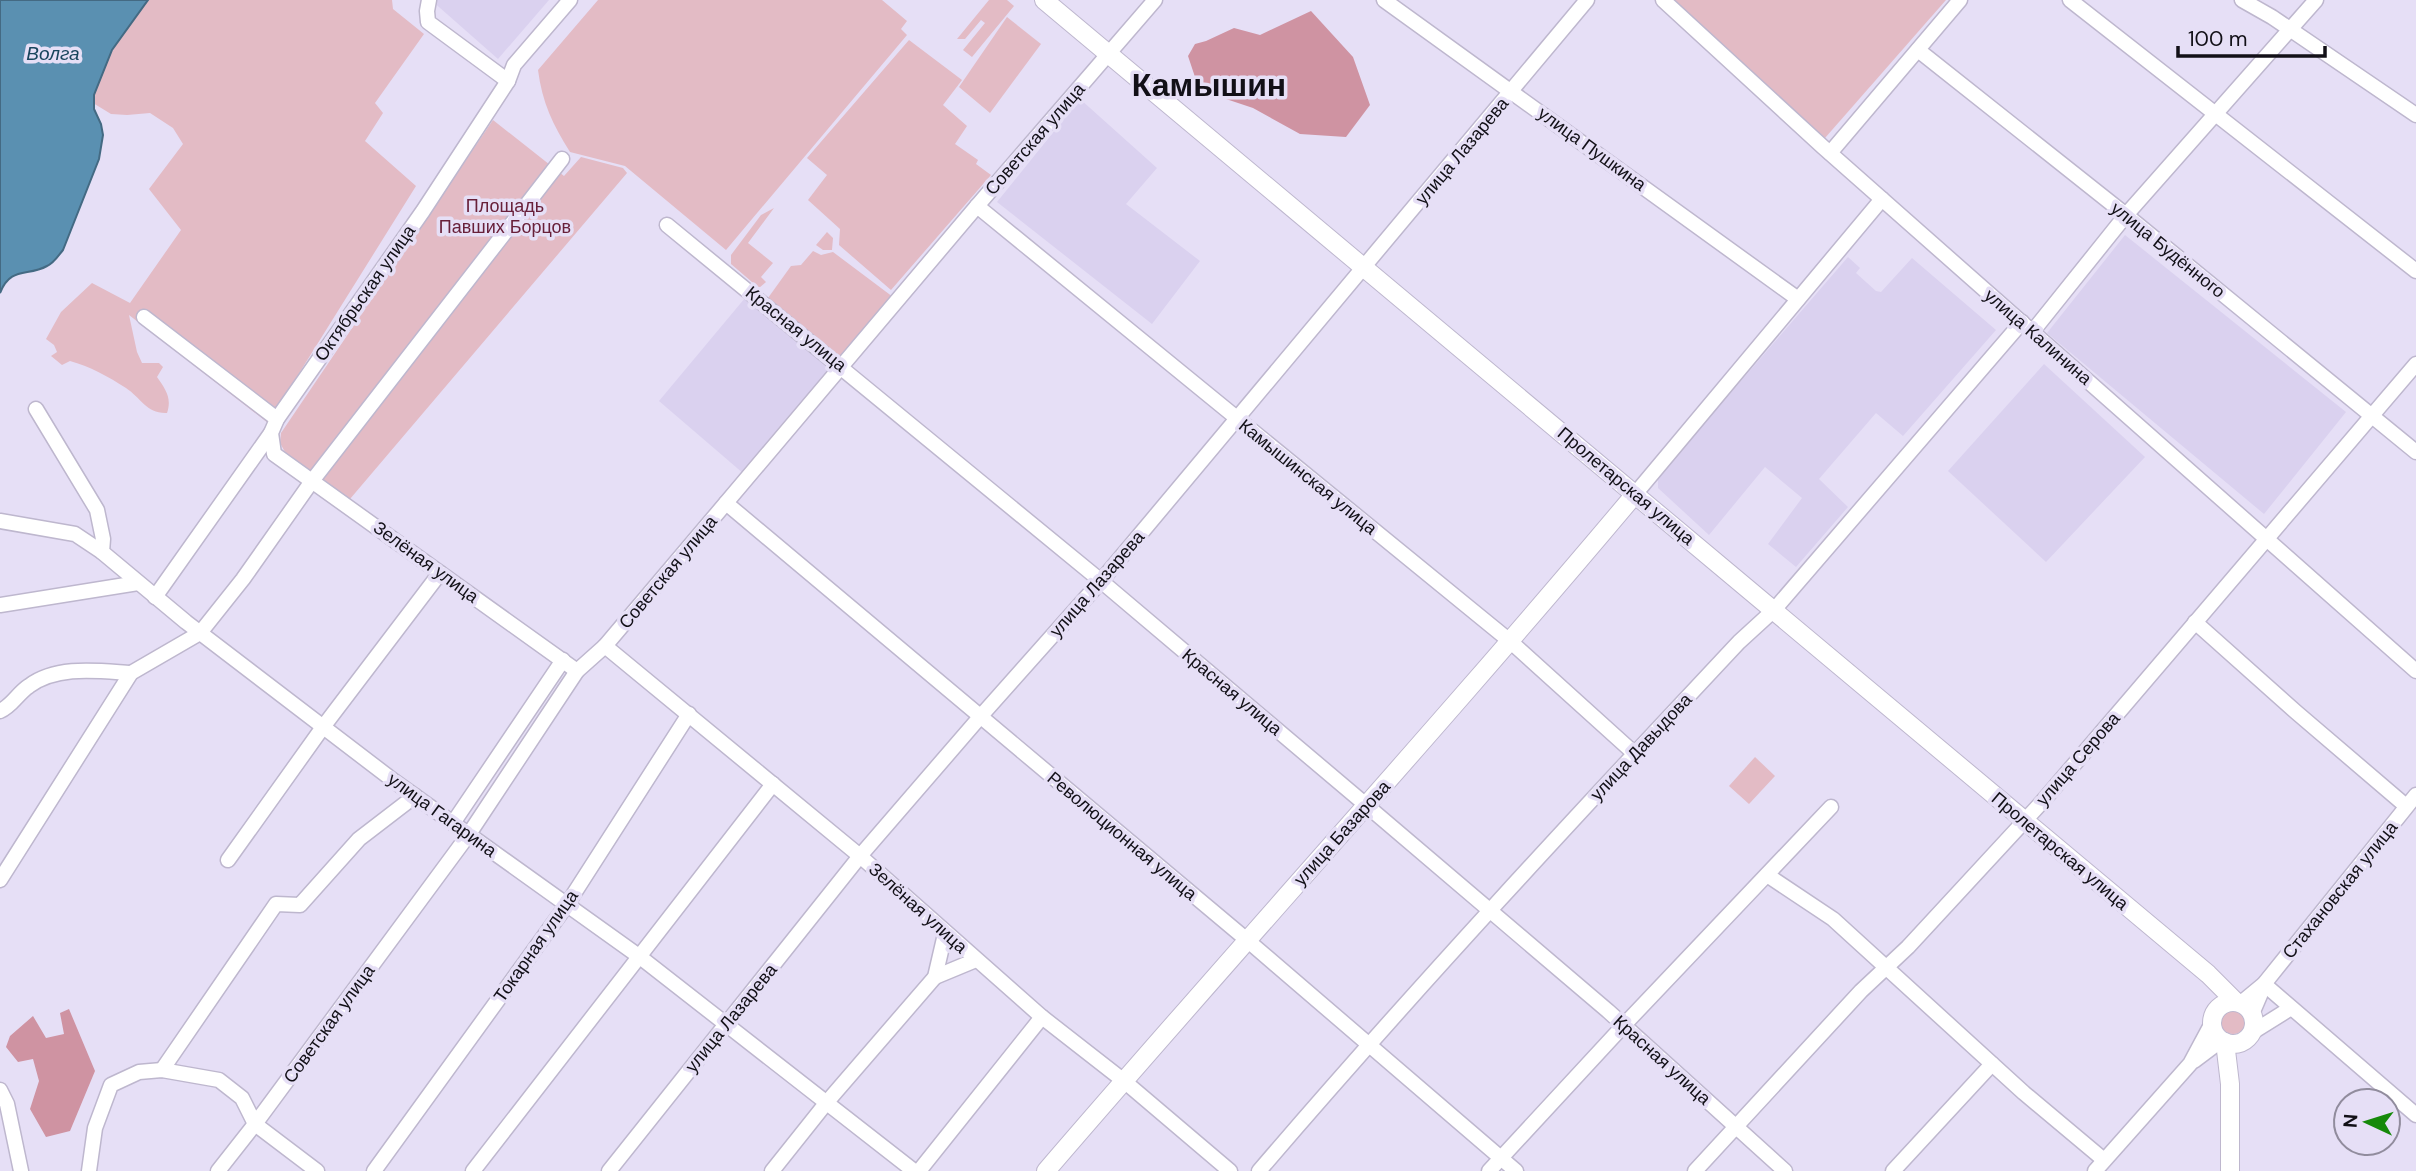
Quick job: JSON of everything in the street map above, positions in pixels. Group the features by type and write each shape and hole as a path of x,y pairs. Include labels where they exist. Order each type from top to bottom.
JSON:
{"main road":[{"name":"Пролетарская улица","path":"1044,0 1363,269 1636,493 2243,1006"},
{"name":"улица Базарова","path":"1046,1171 1511,642 1636,493"},
{"path":"2208,974 2214,986 2213,1030 2235,1039"},
{"path":"2213,1019 2220,1006 2243,1006 2253,1026 2235,1039 2230,1084 2230,1171"}],"street":[{"path":"429,0 428,22 508,81"},
{"name":"Октябрьская улица","path":"155,597 423,211 508,81 514,65 570,0"},
{"name":"Советская улица","path":"218,1171 470,834 577,671 604,646 1155,0"},
{"name":"улица Пушкина","path":"1384,0 1798,299"},
{"name":"улица Лазарева","path":"609,1171 860,856 1101,581 1587,0"},
{"name":"улица Калинина","path":"1663,0 1830,153 2416,671"},
{"path":"1830,153 1960,0"},
{"path":"2070,0 2416,271"},
{"path":"2242,0 2272,17 2416,115"},
{"name":"улица Давыдова","path":"1259,1171 1368,1044 1489,910 1739,642 1774,610 2316,0"},
{"name":"улица Будённого","path":"1918,50 2126,215 2416,452"},
{"path":"0,880 131,673 200,633 243,579 312,481 562,159"},
{"path":"1636,493 1882,199"},
{"name":"Камышинская улица","path":"977,206 1511,642 1634,754"},
{"name":"Красная улица","path":"667,225 1101,581 1366,805 1624,1025 1785,1171"},
{"path":"144,317 274,426"},
{"name":"улица Серова","path":"1695,1171 1861,991 1908,947 2024,821 2416,364"},
{"path":"36,410 97,510 103,539 102,552"},
{"name":"Зелёная улица","path":"274,426 274,454 577,671"},
{"name":"Революционная улица","path":"726,503 1247,940 1516,1171"},
{"name":"улица Гагарина","path":"0,521 75,534 102,552 200,633 323,727 566,906 640,957 917,1171"},
{"path":"228,860 323,727 440,572"},
{"path":"0,605 138,583"},
{"path":"2196,622 2296,712 2412,803"},
{"name":"Зелёная улица","path":"604,646 860,856 945,934 1042,1017 1124,1081 1230,1171"},
{"path":"453,823 563,660"},
{"path":"0,711 30,685 57,673 80,670 131,673"},
{"name":"Токарная улица","path":"374,1171 566,906 689,714"},
{"path":"473,1171 773,784"},
{"path":"162,1070 276,904 300,905 359,839 415,796"},
{"name":"Стахановская улица","path":"2243,1006 2412,803"},
{"path":"1489,1171 1831,807"},
{"path":"1767,875 1833,919 1993,1064 2100,1166 2190,1064 2213,1019"},
{"path":"936,977 945,934"},
{"path":"772,1171 827,1102 936,977 976,960"},
{"path":"2264,984 2416,1115"},
{"path":"2190,1064 2291,1008"},
{"path":"917,1171 1042,1017"},
{"path":"1892,1171 1993,1064"},
{"path":"89,1171 95,1128 111,1085 139,1072 162,1070 219,1080 242,1098 255,1124 317,1171"},
{"path":"0,1090 7,1104 21,1171"}],"shaded area":[{"path":"431,0 549,0 498,59"},
{"path":"1311,11 1353,57 1370,105 1346,137 1300,134 1253,108 1226,99 1195,77 1188,56 1195,44 1234,28 1260,35"},
{"path":"1080,99 1157,168 1126,204 1200,261 1152,324 997,202"},
{"path":"2125,235 2346,412 2264,514 2047,333"},
{"path":"1848,257 1860,268 1856,273 1876,291 1881,292 1912,258 1996,330 1903,436 1876,413 1819,479 1848,507 1796,567 1768,544 1802,498 1765,467 1709,535 1658,488 1658,477"},
{"path":"745,298 833,366 744,474 659,401"},
{"path":"2044,364 2145,457 2046,562 1948,471"},
{"path":"69,1009 95,1071 70,1131 46,1137 30,1109 39,1081 33,1059 18,1062 6,1047 10,1036 33,1016 46,1038 64,1034 60,1013"}],"green space":[{"path":"148,0 392,0 393,9 424,34 375,103 383,113 365,141 416,186 268,423 129,315 142,363 159,363 163,367 157,377 167,394 167,413 154,411 126,388 92,369 70,361 62,365 51,356 57,352 54,345 46,339 61,312 92,283 130,303 181,230 149,189 183,144 173,128 150,113 111,114 93,103 106,62"},
{"path":"598,0 882,0 907,21 901,29 907,35 726,250 625,166 570,152 558,132 545,103 538,70"},
{"path":"989,0 1007,0 1014,6 972,57 963,50 985,23 981,20 965,39 957,39"},
{"path":"1671,0 1946,0 1825,138"},
{"path":"1007,17 1041,44 990,113 959,87"},
{"path":"909,40 962,80 943,105 967,126 955,144 978,160 976,164 991,175 891,290 839,245 840,229 808,200 827,175 807,158"},
{"name":"Площадь Павших Борцов","path":"493,120 564,176 581,157 623,168 627,173 350,499 285,452 280,443 281,433"},
{"path":"774,208 748,243 773,263 761,277 766,282 759,288 731,264 731,255 761,215"},
{"path":"827,232 833,238 832,250 823,250 816,245"},
{"path":"813,251 821,255 833,252 893,297 839,358 768,298 791,266 801,265"},
{"path":"1755,757 1775,776 1749,804 1729,786"},
{"path":"2233,1010 2244,1017 2245,1022 2238,1033 2233,1034 2222,1027 2221,1022 2228,1011"}],"water":[{"name":"Волга","path":"0,0 148,0 112,50 94,95 94,109 103,135 99,159 63,250 49,265 14,275 0,293"}],"district":[{"name":"Камышин","path":"1209,85"}]}
